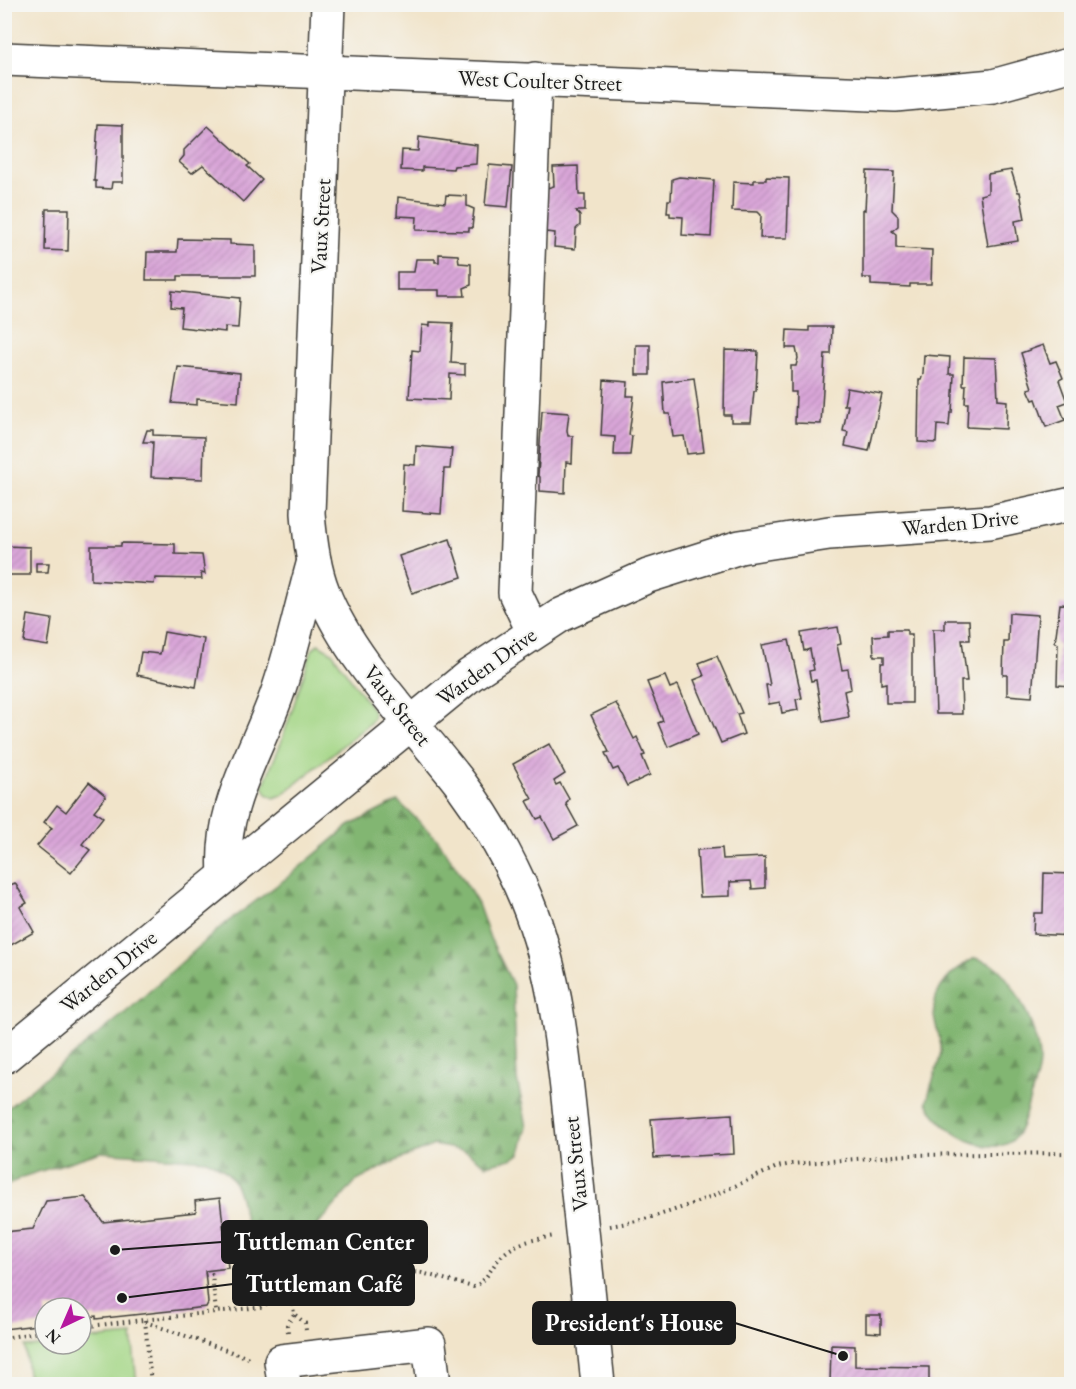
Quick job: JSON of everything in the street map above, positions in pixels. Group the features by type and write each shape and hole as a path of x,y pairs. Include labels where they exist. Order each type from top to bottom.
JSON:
{"street":[{"name":"Vaux Street","path":"328,4 308,513 314,561 323,592 366,665 461,784 483,817 521,886 543,947 558,1020 565,1073 598,1384"},
{"name":"West Coulter Street","path":"4,59 895,95 993,86 1071,64"},
{"path":"533,631 515,593 535,79"},
{"name":"Warden Drive","path":"5,1055 470,675 533,631 607,592 648,576 740,548 780,539 829,533 990,522 1071,504"},
{"path":"225,876 223,848 228,816 276,697 314,561"},
{"path":"283,1376 281,1361 429,1344 434,1384"}],"path":[{"path":"617,1225 674,1212 777,1167 792,1164 908,1155 1071,1153"},
{"path":"93,1326 260,1307 327,1277 370,1270 422,1273 473,1287 482,1282 501,1257 515,1246 530,1240 563,1234"},
{"path":"205,1275 212,1274 216,1312"},
{"path":"287,1325 294,1314 291,1292"},
{"path":"294,1314 305,1323"},
{"path":"145,1321 283,1376"},
{"path":"145,1321 151,1384"},
{"path":"4,1338 33,1332"}],"green space":[{"path":"318,644 332,652 372,709 374,716 370,723 282,795 274,798 267,794 263,786 281,743 312,650"},
{"path":"398,801 437,839 456,867 478,904 490,938 513,985 517,1080 527,1126 520,1154 511,1159 486,1165 465,1151 434,1145 391,1163 355,1182 289,1259 275,1266 266,1265 252,1240 233,1180 227,1172 206,1160 101,1152 22,1177 5,1187 5,1110 132,1007 222,926 288,877 349,826"},
{"path":"975,958 996,967 1012,985 1031,1024 1038,1050 1038,1073 1022,1125 1014,1139 999,1146 979,1144 957,1134 937,1117 927,1102 941,1052 934,1015 936,997 940,988 952,974"},
{"path":"132,1335 137,1384 29,1384 25,1347 33,1347 33,1356 93,1356 93,1339"}],"building":[{"path":"98,124 123,125 123,182 112,182 111,189 96,188 96,181 94,181"},
{"path":"208,126 250,164 247,166 262,180 243,202 203,165 192,173 179,162 184,156 184,150"},
{"path":"419,137 477,145 476,164 454,166 453,169 422,167 422,171 401,170 402,150 418,151"},
{"path":"489,165 512,167 508,207 485,205"},
{"path":"578,166 579,195 585,195 585,211 576,211 580,216 580,225 576,229 575,249 554,247 555,233 546,232 545,208 547,209 547,188 554,186 553,167"},
{"path":"1011,170 1018,192 1020,192 1025,219 1015,221 1018,241 988,246 980,195 988,193 988,174"},
{"path":"867,171 894,172 892,210 898,216 898,226 892,231 896,234 896,248 932,250 931,284 910,284 910,287 871,285 871,278 863,278 863,209 865,210"},
{"path":"679,177 714,180 711,237 682,235 683,217 670,216 670,213 667,213 668,200 671,200 672,179"},
{"path":"766,177 789,178 787,238 760,238 761,215 758,212 732,211 733,182 754,183 754,180 766,180"},
{"path":"446,195 467,196 467,206 474,209 472,228 469,228 469,231 416,230 417,217 397,216 398,197 445,203"},
{"path":"46,209 69,209 68,251 45,250"},
{"path":"178,239 230,240 230,244 255,245 255,276 178,276 178,280 146,280 147,252 177,252"},
{"path":"439,254 458,255 459,263 471,264 471,285 464,288 465,296 439,296 439,290 397,290 397,272 414,272 416,259 435,259 435,262 439,262"},
{"path":"172,291 240,298 238,328 225,327 225,332 180,327 182,308 171,307"},
{"path":"430,322 453,323 451,363 465,364 465,375 450,374 449,400 409,398 412,350 420,351 422,325 430,326"},
{"path":"809,327 832,327 831,354 825,354 821,424 795,423 796,392 791,392 791,366 796,366 798,358 796,348 786,348 787,330 809,331"},
{"path":"636,345 650,345 650,375 636,375"},
{"path":"1043,345 1050,363 1056,361 1063,378 1059,380 1067,402 1059,405 1065,420 1046,427 1036,399 1033,400 1028,389 1032,388 1021,353"},
{"path":"725,350 758,351 756,391 754,391 751,422 731,422 731,415 724,415"},
{"path":"924,355 950,357 949,374 954,374 949,426 937,425 936,443 918,442 919,380 923,374"},
{"path":"964,357 996,358 998,400 1007,401 1006,429 967,427 968,403 965,403 966,385 963,385"},
{"path":"178,367 240,373 238,402 197,399 197,405 172,403"},
{"path":"694,378 704,452 687,454 684,436 673,437 670,414 665,414 663,382"},
{"path":"604,380 628,382 627,396 634,396 629,435 632,436 630,455 614,455 615,437 601,436"},
{"path":"847,388 882,394 869,451 845,446 848,432 843,431 848,405 844,405"},
{"path":"542,411 569,413 567,430 568,436 573,436 572,463 566,462 565,493 540,491 540,477 538,476"},
{"path":"147,430 153,430 153,435 204,437 203,479 151,477 153,442 143,442"},
{"path":"416,446 452,449 450,469 444,469 441,514 402,511 404,464 415,465"},
{"path":"450,539 462,577 412,593 399,556"},
{"path":"121,543 175,544 175,554 202,555 205,574 201,573 202,579 155,578 154,584 91,580 91,546 121,546"},
{"path":"5,546 30,547 30,575 4,575"},
{"path":"36,563 49,563 48,572 36,572"},
{"path":"1060,604 1072,605 1072,686 1057,685 1058,644 1055,643"},
{"path":"1009,613 1038,615 1032,697 1007,695 1007,675 1003,675 1004,642 1008,642"},
{"path":"28,615 52,619 48,646 24,642"},
{"path":"945,620 969,620 970,640 962,640 967,681 961,681 962,714 936,714 933,629 945,629"},
{"path":"838,627 841,644 837,645 842,670 848,669 851,689 844,691 849,717 823,722 816,680 811,681 809,671 814,670 810,649 804,651 801,633"},
{"path":"888,630 907,630 907,635 912,635 912,703 886,703 886,683 881,684 881,663 884,663 884,656 874,656 873,636 888,635"},
{"path":"164,632 204,639 196,687 137,675 141,652 160,654"},
{"path":"789,640 802,698 796,699 798,710 782,713 780,702 769,704 766,685 770,685 762,645"},
{"path":"717,656 742,713 737,714 744,734 721,743 694,680 704,676 699,663"},
{"path":"665,676 670,688 678,685 698,734 668,747 658,723 663,721 647,682"},
{"path":"616,703 634,739 637,737 650,775 627,786 618,768 613,770 605,753 609,752 591,715"},
{"path":"549,744 565,774 554,781 556,785 560,783 569,799 566,804 578,826 554,839 542,817 537,819 527,801 532,799 513,764"},
{"path":"89,782 106,796 94,811 103,817 82,844 90,850 71,873 37,846 52,828 44,822 57,805 66,812"},
{"path":"722,848 723,859 765,857 765,888 752,889 751,881 730,882 730,896 700,897 697,850"},
{"path":"1044,873 1072,874 1072,936 1033,934 1034,913 1043,913"},
{"path":"4,880 8,886 15,883 27,903 20,907 34,932 4,949"},
{"path":"732,1114 734,1154 654,1158 651,1119"},
{"path":"85,1197 103,1222 196,1212 195,1201 220,1198 228,1268 205,1271 208,1303 206,1307 96,1319 96,1316 93,1316 93,1296 33,1296 33,1325 4,1329 4,1232 33,1229 46,1201"},
{"path":"866,1315 881,1315 881,1333 866,1332"},
{"path":"831,1345 855,1346 855,1366 929,1367 929,1384 830,1384"}],"place":[{"name":"Tuttleman Center","path":"115,1250"},
{"name":"Tuttleman Café","path":"122,1298"},
{"name":"President's House","path":"843,1356"}]}
